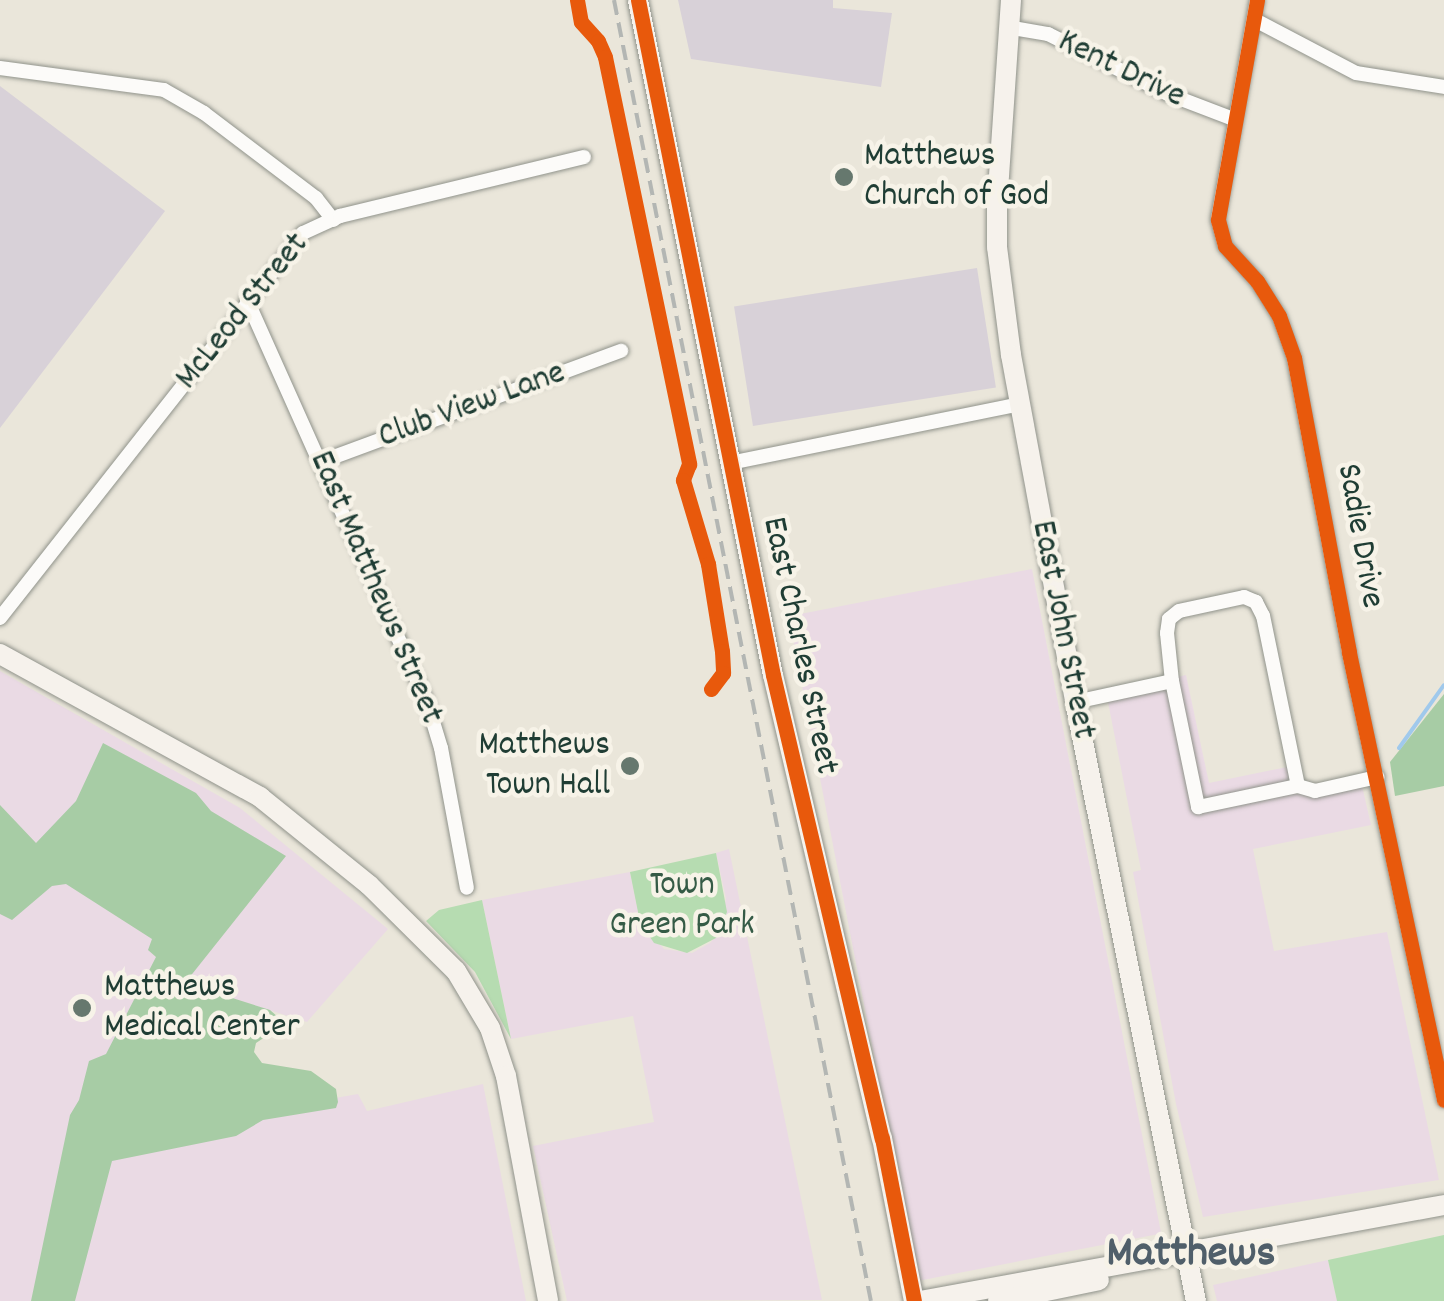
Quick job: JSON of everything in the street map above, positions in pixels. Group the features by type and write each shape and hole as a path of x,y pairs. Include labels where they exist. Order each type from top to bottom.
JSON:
{"main road":[{"name":"East Charles Street","path":"638,0 808,838 882,1138 917,1301"},
{"name":"East John Street","path":"1011,0 998,153 997,247 1020,404 1075,702 1196,1301"},
{"path":"0,654 260,797 406,920 456,971 476,1000 506,1076 548,1301"},
{"path":"917,1301 1155,1255 1187,1254 1444,1206"},
{"path":"998,1301 1156,1268 1187,1254"}],"street":[{"name":"Sadie Drive","path":"1256,0 1218,207 1220,233 1268,295 1294,358 1349,653 1444,1100"},
{"path":"1255,20 1356,73 1444,87"},
{"name":"Kent Drive","path":"1008,27 1048,34 1168,94 1233,119"},
{"path":"0,68 164,90 204,112 316,198 333,220"},
{"name":"McLeod Street","path":"0,618 303,233 333,220 584,157"},
{"name":"East Matthews Street","path":"247,300 323,461 428,702 467,888"},
{"name":"Club View Lane","path":"323,461 621,351"},
{"path":"730,463 1020,404"},
{"path":"1298,786 1263,616 1256,602 1244,597 1180,611 1169,620 1172,681 1198,808 1298,786 1315,791 1377,777"},
{"path":"1075,702 1172,681"}],"shaded area":[{"path":"678,0 833,0 833,8 892,13 881,87 691,59"},
{"path":"0,86 165,211 0,428"},
{"path":"977,268 996,388 753,426 734,306"},
{"path":"1032,569 1161,1234 918,1281 789,616"},
{"path":"0,671 240,808 388,929 307,1022 184,983 233,1116 358,1094 367,1111 483,1084 526,1301 0,1301"},
{"path":"1186,675 1209,783 1292,766 1298,790 1360,777 1371,825 1253,849 1274,951 1387,932 1439,1180 1203,1217 1176,1104 1133,872 1141,870 1106,692"},
{"path":"729,849 822,1300 567,1301 533,1146 654,1122 633,1016 511,1039 482,900 630,872 640,922 664,949 692,953 720,932 726,898 716,853"},
{"path":"1328,1260 1337,1301 1217,1301 1213,1285"}],"green space":[{"path":"1444,694 1444,786 1395,796 1390,762"},
{"path":"103,743 196,793 211,811 286,856 185,983 270,1010 279,1018 277,1029 256,1043 254,1052 262,1063 311,1071 336,1089 338,1102 336,1108 263,1120 236,1136 112,1161 75,1301 31,1301 70,1115 79,1100 89,1061 106,1054 156,957 148,950 152,939 66,884 52,886 12,920 0,914 0,805 36,843 76,801"},
{"name":"Town Green Park","path":"716,853 727,912 716,938 687,953 654,943 640,922 630,872"},
{"path":"482,900 511,1039 475,972 426,921 439,910"},
{"path":"1444,1235 1444,1301 1337,1301 1328,1260"}],"waterway":[{"path":"1399,748 1444,685"}],"railway":[{"path":"614,0 871,1301"}],"cycle path":[{"path":"577,0 581,22 598,41 605,57 689,464 683,480 708,564 722,651 723,673 711,689"},
{"path":"638,0 773,675 882,1138 914,1301"},
{"path":"1257,0 1218,220 1225,246 1257,281 1279,316 1294,358 1349,653 1444,1100"}],"place":[{"name":"Matthews Church of God","path":"844,177"},
{"name":"Matthews Town Hall","path":"630,766"},
{"name":"Matthews Medical Center","path":"82,1008"}],"district":[{"name":"Matthews","path":"1191,1256"}]}
